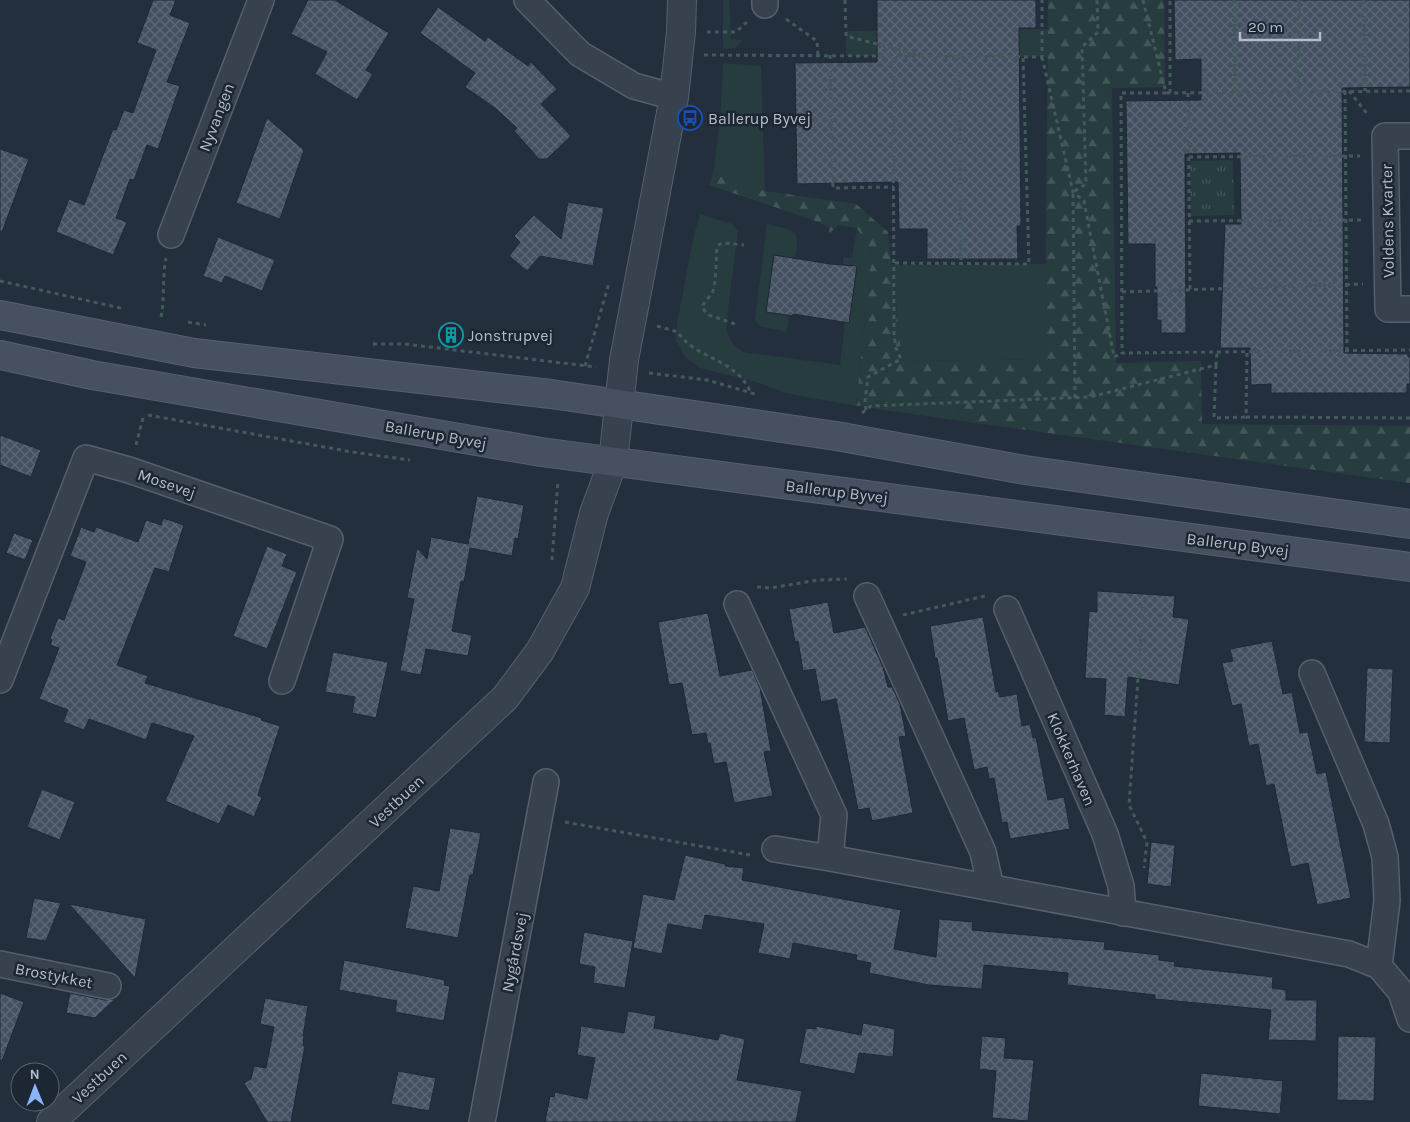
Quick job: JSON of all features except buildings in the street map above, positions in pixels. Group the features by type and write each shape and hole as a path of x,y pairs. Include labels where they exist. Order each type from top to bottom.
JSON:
{"main road":[{"path":"0,315 194,353 551,394 836,436 1025,470 1410,524"},
{"name":"Ballerup Byvej","path":"0,355 102,377 541,452 1410,567"}],"street":[{"name":"Nyvangen","path":"171,235 261,0"},
{"path":"527,0 580,54 634,86 674,97"},
{"path":"620,404 623,370 674,97 680,43 682,0"},
{"path":"1385,136 1410,136"},
{"name":"Voldens Kvarter","path":"1385,136 1388,309 1410,309"},
{"name":"Vestbuen","path":"51,1122 506,698 540,651 575,588 594,513 613,462 620,404"},
{"name":"Mosevej","path":"0,680 86,458 129,470 330,539 282,681"},
{"path":"866,596 983,852 991,888"},
{"path":"737,604 834,815 830,858"},
{"name":"Klokkerhaven","path":"1007,609 1105,834 1121,886 1123,913"},
{"path":"1312,673 1376,824 1385,857 1387,901 1379,966"},
{"name":"Nygårdsvej","path":"482,1122 546,782"},
{"path":"774,849 1349,954 1379,966 1401,992 1410,1019"},
{"name":"Brostykket","path":"0,964 108,986"}],"path":[{"path":"845,0 846,36 925,56"},
{"path":"1042,0 1042,57 1073,192 1075,398"},
{"path":"1073,192 1086,184 1082,47 1098,32 1097,0"},
{"path":"1143,0 1168,93"},
{"path":"1168,93 1170,0"},
{"path":"1234,0 1235,92"},
{"path":"1298,91 1299,0"},
{"path":"1364,0 1365,91"},
{"path":"680,43 736,32 765,2 817,41 818,56"},
{"path":"680,43 818,56 1042,57"},
{"path":"830,56 833,188 894,187"},
{"path":"866,410 865,401 868,376 901,359 896,348 894,336 893,56"},
{"path":"958,56 961,264"},
{"path":"895,263 1029,264 1023,56"},
{"path":"1347,91 1385,136"},
{"path":"1347,91 1347,351"},
{"path":"1122,353 1121,93 1410,91"},
{"path":"1188,92 1190,290"},
{"path":"1188,157 1346,155"},
{"path":"1073,192 1084,202 1114,357 1122,353 1410,350"},
{"path":"1189,221 1347,220"},
{"path":"735,324 710,315 702,308 712,293 717,247 723,243 744,245"},
{"path":"161,317 164,290 163,271"},
{"path":"1122,292 1388,283"},
{"path":"632,320 678,332 692,345 735,371 744,380 752,393"},
{"path":"1216,352 1214,418 1410,418"},
{"path":"1246,417 1247,353"},
{"path":"855,417 872,406 1090,397 1216,365"},
{"path":"129,470 144,414"},
{"path":"737,604 732,592 751,586 770,588 818,580 848,579 866,596"},
{"path":"878,621 984,596 998,597 1007,609"},
{"path":"1143,607 1129,805 1147,842 1144,869"},
{"path":"539,817 749,856 774,849"}],"green space":[{"path":"723,0 729,0 731,39 743,40 735,48 723,49"},
{"path":"1048,0 1164,0 1165,87 1112,88 1116,363 1201,361 1202,424 1410,426 1410,483 961,421 955,396 856,406 872,252 857,228 838,225 830,233 828,227 813,220 709,185 713,174 765,191 856,204 888,232 902,361 1045,359"},
{"path":"1049,29 1048,57 846,56 846,31"},
{"path":"723,63 761,66 765,191 713,174 720,121"},
{"path":"1233,160 1234,215 1191,216 1190,161"},
{"path":"700,214 732,224 738,231 726,327 728,335 734,344 743,352 840,365 845,322 849,323 857,267 843,264 843,257 852,258 857,228 872,252 856,406 785,393 760,383 700,368 685,357 676,340 677,323 694,235"},
{"path":"767,223 793,232 797,241 795,258 774,255 766,311 789,315 787,332 760,326 755,320"},
{"path":"1046,264 1045,359 902,361 892,265"},
{"path":"955,396 961,421 856,406"}],"place":[{"name":"Ballerup Byvej","path":"690,118"},
{"name":"Jonstrupvej","path":"451,335"}]}
